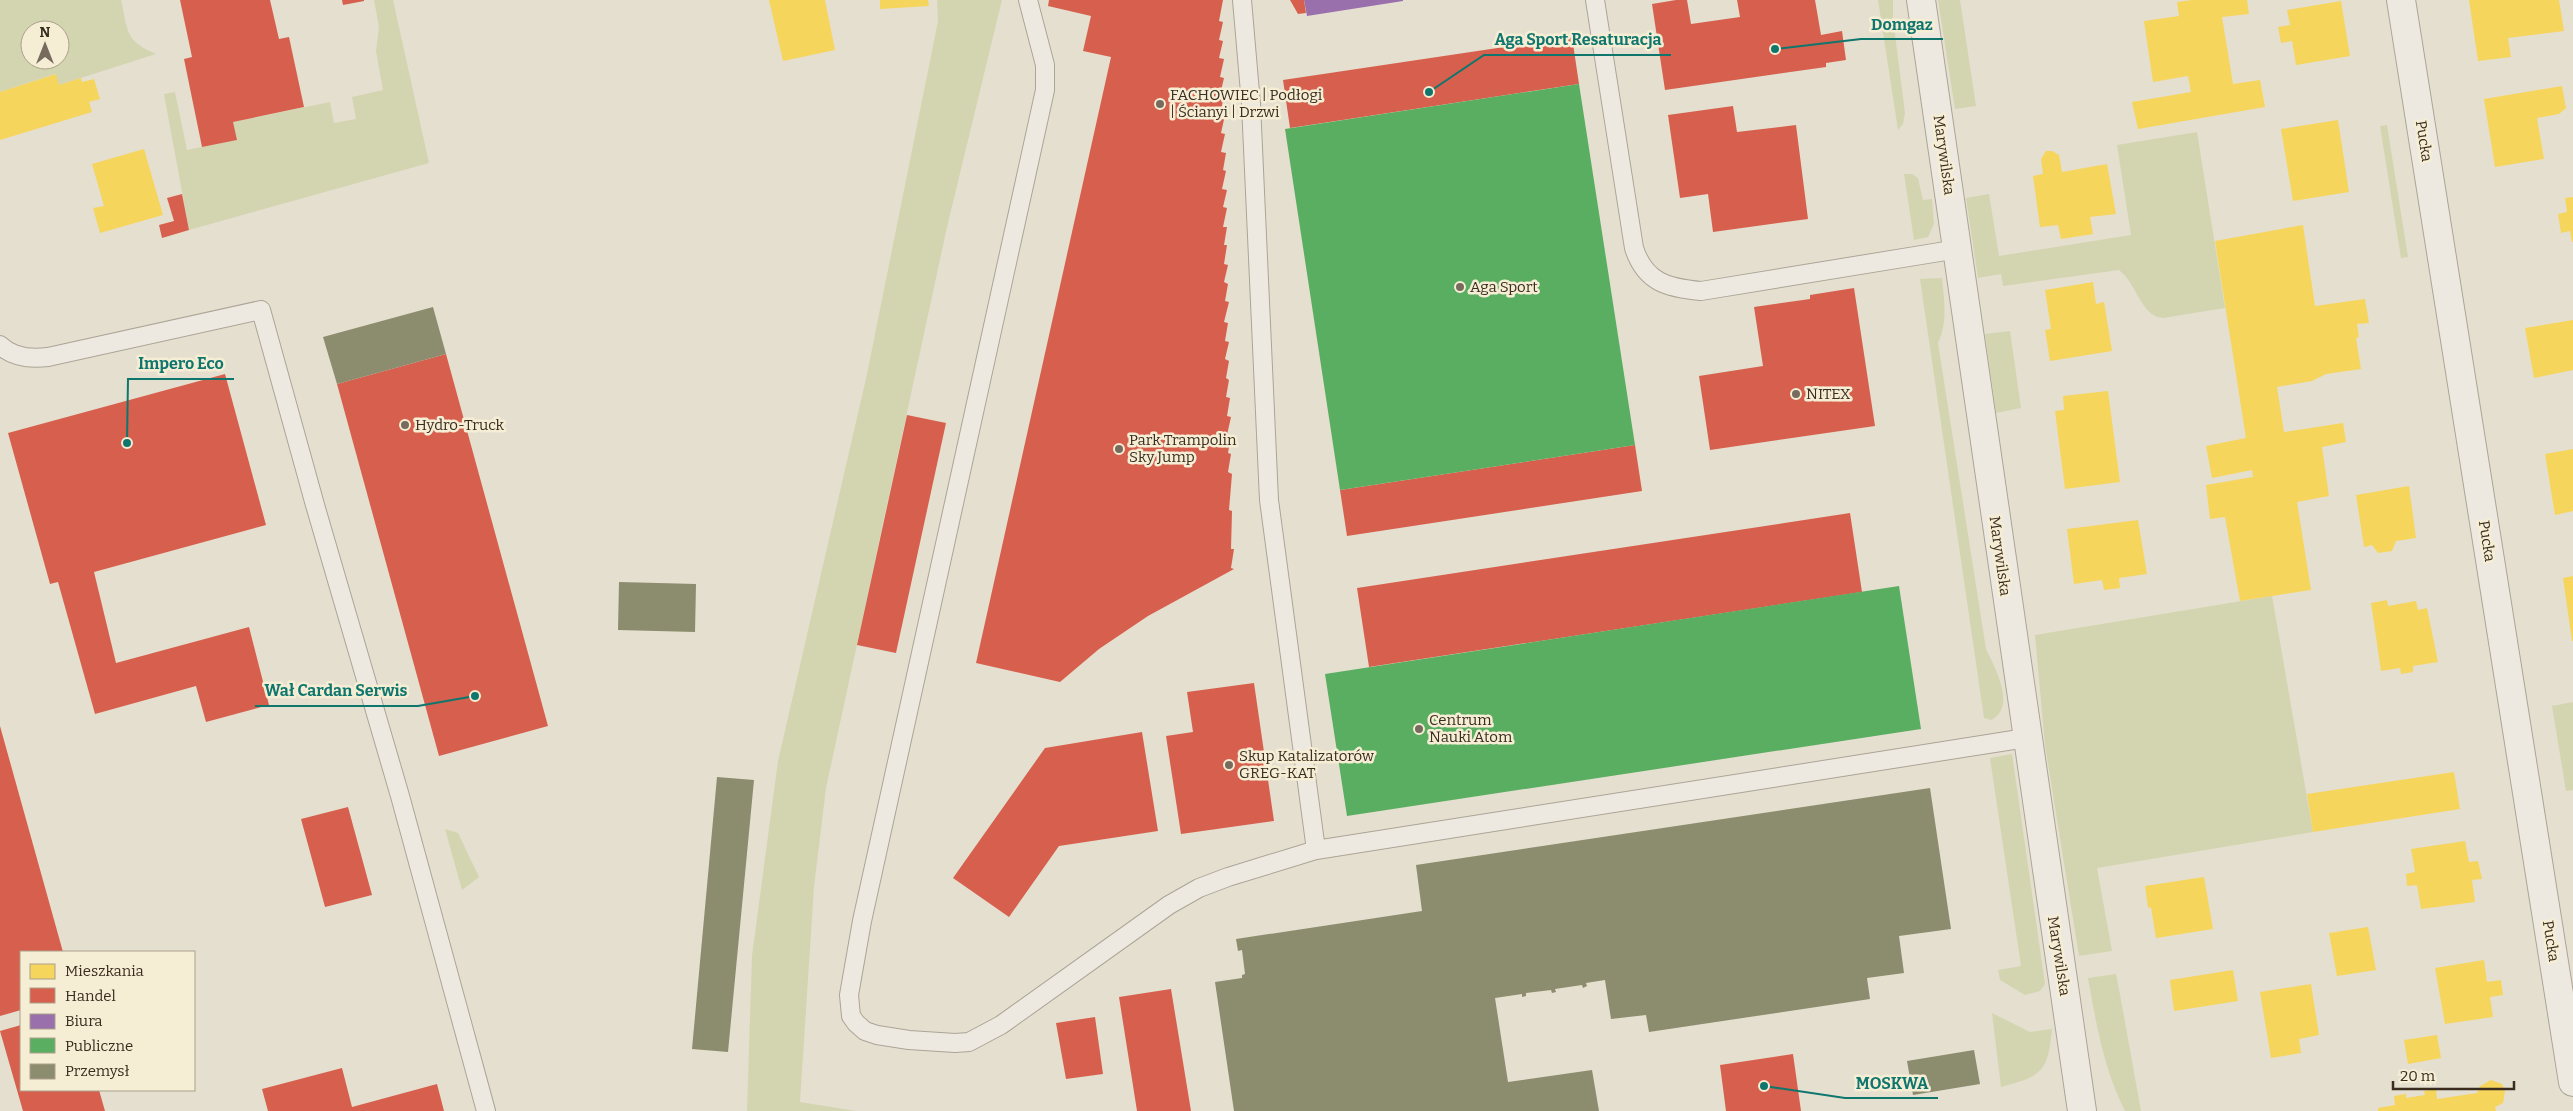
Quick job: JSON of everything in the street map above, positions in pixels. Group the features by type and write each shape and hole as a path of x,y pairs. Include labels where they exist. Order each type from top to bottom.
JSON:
{"street":[{"name":"Marywilska","path":"1921,0 1958,249 2026,738 2082,1111"},
{"name":"Pucka","path":"2402,0 2573,1082"}],"lane":[{"path":"1028,0 1046,65 1045,90 850,982 849,1004 851,1016 865,1031 877,1035 938,1043 969,1042 1001,1025 1169,905 1228,877 1316,850 2026,738"},
{"path":"1242,0 1250,97 1269,500 1316,850"},
{"path":"1595,0 1634,248 1638,262 1646,274 1668,286 1701,291 1958,249"},
{"path":"0,345 5,350 24,357 48,358 261,310 315,505 400,796 486,1111"}],"green space":[{"path":"0,0 121,0 127,27 133,39 156,54 59,85 55,74 0,92"},
{"path":"374,0 393,0 429,163 189,230 164,94 175,92 187,150 236,140 233,122 330,102 334,123 356,119 352,97 383,90 376,51 379,27"},
{"path":"937,0 1002,0 947,227 826,788 814,887 800,1102 856,1111 747,1111 752,956 778,761 867,374 938,21"},
{"path":"1878,0 1893,0 1893,19 1905,113 1903,124 1898,130"},
{"path":"1938,0 1960,0 1976,106 1955,109"},
{"path":"2387,125 2408,257 2401,258 2380,126"},
{"path":"2197,132 2225,308 2163,318 2155,316 2144,305 2119,270 2003,286 2001,274 1978,278 1966,198 1989,194 1999,256 2131,235 2117,145"},
{"path":"1904,174 1912,174 1918,178 1923,200 1932,199 1934,224 1928,237 1914,240"},
{"path":"1942,278 1944,319 1938,343 1986,649 2002,687 2002,706 1999,714 1991,720 1984,718 1920,279"},
{"path":"2010,331 2021,408 1996,413 1985,334"},
{"path":"2272,596 2313,832 2097,868 2112,951 2079,956 2045,745 2035,635"},
{"path":"2573,702 2573,790 2566,791 2552,706"},
{"path":"2012,754 2045,984 2040,991 2025,995 2000,980 1998,970 2021,966 1990,758"},
{"path":"445,829 458,833 479,877 462,890"},
{"path":"2116,974 2141,1111 2125,1111 2111,1079 2091,995 2088,978"},
{"path":"1992,1013 2030,1032 2052,1029 2045,1063 2034,1075 2001,1087"}],"building: Mieszkania":[{"path":"769,0 825,0 835,50 783,61"},
{"path":"880,0 928,0 929,6 880,9"},
{"path":"2192,0 2247,0 2249,14 2222,17 2233,84 2260,80 2265,107 2138,129 2132,102 2191,92 2188,76 2153,82 2144,21 2179,16 2177,2"},
{"path":"2469,0 2559,0 2564,31 2508,38 2511,57 2478,61"},
{"path":"2341,1 2350,56 2296,65 2292,41 2281,43 2278,27 2290,25 2287,10"},
{"path":"56,74 59,85 81,78 82,82 94,79 100,99 89,102 92,112 0,140 0,92"},
{"path":"2562,86 2566,108 2559,114 2537,118 2544,159 2495,167 2484,99"},
{"path":"2338,120 2349,192 2293,201 2281,129"},
{"path":"144,149 163,215 100,233 93,208 104,206 92,164"},
{"path":"2046,151 2052,151 2059,155 2062,172 2107,164 2116,214 2090,217 2093,234 2061,239 2058,225 2040,227 2033,176 2043,174 2041,159"},
{"path":"2573,197 2572,242 2570,231 2561,233 2558,214 2567,212 2565,198"},
{"path":"2303,225 2315,306 2365,299 2369,323 2357,324 2359,337 2356,338 2361,369 2326,374 2312,381 2277,387 2284,432 2343,423 2346,442 2322,447 2329,496 2297,502 2311,590 2240,601 2225,517 2210,519 2206,485 2253,477 2252,470 2212,478 2206,446 2246,438 2215,241"},
{"path":"2093,282 2096,304 2104,302 2112,351 2050,361 2045,330 2051,329 2045,290"},
{"path":"2573,320 2573,370 2534,378 2525,328"},
{"path":"2108,391 2120,482 2065,489 2055,411 2064,410 2063,396"},
{"path":"2573,449 2573,511 2555,515 2545,454"},
{"path":"2409,486 2416,538 2396,541 2392,551 2378,553 2372,545 2364,547 2356,495"},
{"path":"2138,520 2147,574 2119,578 2120,588 2104,590 2102,580 2074,584 2067,529"},
{"path":"2573,576 2573,641 2572,641 2563,578"},
{"path":"2387,600 2388,606 2416,601 2418,610 2427,608 2438,662 2413,666 2413,672 2401,674 2400,668 2381,671 2371,603"},
{"path":"2454,772 2460,809 2313,832 2307,794"},
{"path":"2465,841 2469,862 2478,861 2482,879 2472,880 2475,902 2421,909 2417,885 2407,886 2406,874 2415,872 2411,849"},
{"path":"2204,877 2213,929 2156,938 2151,907 2148,908 2145,886"},
{"path":"2368,927 2376,970 2337,976 2329,933"},
{"path":"2484,960 2487,982 2501,980 2503,995 2490,997 2493,1017 2445,1024 2435,968"},
{"path":"2233,970 2238,1001 2174,1011 2170,980"},
{"path":"2311,984 2319,1035 2299,1039 2301,1053 2271,1058 2260,992"},
{"path":"2437,1035 2441,1058 2408,1064 2404,1040"},
{"path":"2491,1080 2502,1084 2505,1091 2503,1103 2495,1107 2496,1111 2378,1111 2378,1108 2395,1105 2394,1096 2406,1094 2406,1098 2425,1095 2424,1091 2436,1089 2437,1099 2477,1093 2480,1086"}],"building: Handel":[{"path":"180,0 270,0 279,39 289,37 304,107 233,122 237,140 202,147 184,59 192,57"},
{"path":"342,0 364,0 364,1 343,5"},
{"path":"1049,0 1223,0 1219,21 1223,22 1219,40 1223,41 1219,58 1224,59 1220,77 1224,78 1220,95 1224,96 1220,114 1225,115 1221,133 1225,134 1221,152 1226,153 1223,170 1226,171 1222,189 1227,190 1223,207 1227,208 1223,227 1227,227 1224,245 1227,245 1224,264 1228,265 1224,282 1228,284 1225,301 1229,302 1224,322 1228,323 1225,341 1229,342 1225,359 1229,361 1226,378 1229,380 1226,397 1230,398 1227,416 1231,417 1227,435 1231,435 1228,453 1231,454 1228,472 1232,474 1229,510 1232,511 1231,549 1234,549 1231,568 1234,569 1148,616 1099,649 1060,682 976,663 1111,57 1083,51 1091,16 1048,6"},
{"path":"1290,0 1304,0 1306,13 1298,14"},
{"path":"1687,0 1691,24 1740,17 1737,0 1815,0 1821,35 1842,31 1846,60 1826,63 1826,67 1665,90 1652,4"},
{"path":"1572,37 1579,84 1290,128 1283,80"},
{"path":"1733,106 1737,132 1796,125 1808,219 1713,232 1708,194 1680,198 1668,115"},
{"path":"182,194 189,230 162,238 159,225 174,221 167,198"},
{"path":"1854,288 1875,426 1710,450 1699,376 1763,366 1754,307 1810,299 1810,295"},
{"path":"446,354 548,726 439,756 337,384"},
{"path":"225,374 266,525 94,572 116,663 249,627 269,705 206,722 196,686 95,714 58,582 50,584 8,433"},
{"path":"907,415 946,423 896,653 857,645"},
{"path":"1635,445 1642,491 1347,536 1340,490"},
{"path":"1850,513 1862,592 1369,667 1357,588"},
{"path":"1254,683 1274,821 1181,834 1166,736 1193,732 1187,692"},
{"path":"0,726 63,951 20,951 20,1010 0,1016"},
{"path":"1142,732 1158,831 1059,846 1009,917 953,878 1045,748"},
{"path":"348,807 372,895 325,907 301,819"},
{"path":"1171,989 1191,1111 1137,1111 1119,997"},
{"path":"1095,1017 1103,1074 1066,1079 1056,1023"},
{"path":"20,1025 20,1091 99,1091 105,1111 23,1111 0,1031"},
{"path":"1793,1054 1801,1111 1726,1111 1720,1065"},
{"path":"342,1068 352,1107 437,1084 444,1111 268,1111 262,1089"}],"building: Biura":[{"path":"1304,0 1403,0 1403,1 1307,16"}],"building: Publiczne":[{"name":"Aga Sport","path":"1579,84 1635,445 1340,490 1285,129"},
{"path":"1899,586 1921,729 1347,816 1325,674"}],"building: Przemysł":[{"path":"433,307 446,354 337,384 323,337"},
{"path":"619,582 696,584 695,632 618,630"},
{"path":"717,777 754,780 728,1052 692,1049"},
{"path":"1930,788 1951,929 1899,936 1904,973 1867,978 1870,999 1649,1032 1646,1015 1611,1019 1605,980 1586,983 1587,986 1583,988 1582,985 1555,989 1556,992 1552,993 1551,990 1526,993 1526,996 1522,997 1522,994 1495,998 1508,1082 1592,1070 1599,1111 1234,1111 1215,982 1242,978 1242,975 1245,974 1242,950 1238,951 1236,939 1422,911 1416,865"},
{"path":"1974,1050 1980,1084 1913,1095 1907,1061"}],"place":[{"name":"Domgaz","path":"1775,49"},
{"name":"Aga Sport Resaturacja","path":"1429,92"},
{"name":"FACHOWIEC | Podłogi | Ścianyi | Drzwi","path":"1160,104"},
{"name":"Aga Sport","path":"1460,287"},
{"name":"NITEX","path":"1796,394"},
{"name":"Hydro-Truck","path":"405,425"},
{"name":"Impero Eco","path":"127,443"},
{"name":"Park Trampolin Sky Jump","path":"1119,449"},
{"name":"Wał Cardan Serwis","path":"475,696"},
{"name":"Centrum Nauki Atom","path":"1419,729"},
{"name":"Skup Katalizatorów GREG-KAT","path":"1229,765"},
{"name":"MOSKWA","path":"1764,1086"}]}
